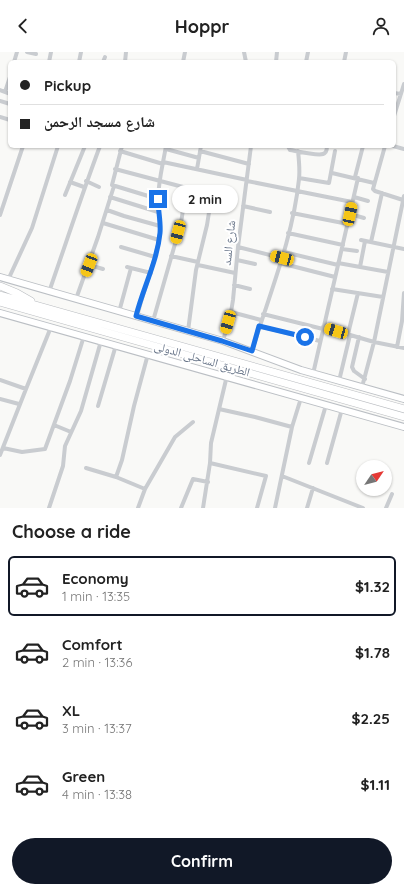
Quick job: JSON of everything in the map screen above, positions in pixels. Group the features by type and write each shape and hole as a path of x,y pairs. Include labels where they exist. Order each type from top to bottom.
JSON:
{"highway":[{"path":"0,286 17,293 38,306"},
{"name":"الطريق الساحلى الدولى","path":"0,295 404,409"},
{"name":"الطريق الساحلى الدولى","path":"0,302 404,416"}],"street":[{"path":"27,52 36,54"},
{"path":"396,110 404,84"},
{"path":"0,90 8,93"},
{"path":"396,93 401,94"},
{"path":"0,215 22,148"},
{"path":"8,280 32,228 57,148"},
{"path":"65,195 84,148"},
{"path":"49,292 63,254 86,181 99,148"},
{"path":"121,148 111,183 114,186 158,199"},
{"path":"136,316 141,297 151,273 159,240 159,181 165,148"},
{"path":"168,148 199,158"},
{"path":"197,169 201,148"},
{"name":"شارع السد","path":"222,341 231,312 251,148"},
{"path":"289,148 290,150 322,154 327,150 327,148"},
{"path":"313,374 354,197 356,178 363,148"},
{"path":"362,387 374,342 404,198 374,190 373,187 384,148"},
{"path":"120,151 163,163 352,202"},
{"path":"200,151 249,164"},
{"path":"252,351 284,252 299,178 298,151"},
{"path":"299,178 329,183 335,151"},
{"path":"115,169 183,186 186,190 181,223 153,321"},
{"path":"332,173 374,183"},
{"path":"86,181 99,187"},
{"path":"70,182 84,187"},
{"path":"76,299 89,265 114,186"},
{"path":"188,331 198,264 207,225 213,187"},
{"path":"372,242 382,193"},
{"path":"110,197 158,212"},
{"path":"354,197 368,201"},
{"path":"0,199 5,201"},
{"path":"243,206 270,212"},
{"path":"107,210 160,226"},
{"path":"292,213 348,224"},
{"path":"350,214 364,218"},
{"path":"103,223 159,240"},
{"path":"288,233 357,251"},
{"path":"360,267 363,241 404,249"},
{"path":"121,247 155,257"},
{"path":"238,247 335,277"},
{"path":"284,252 338,264 388,272"},
{"path":"172,256 235,273"},
{"path":"237,260 255,264"},
{"path":"89,265 103,270"},
{"path":"119,312 129,268 151,273"},
{"path":"0,277 222,341 313,374 404,399"},
{"path":"234,285 250,289"},
{"path":"332,289 383,297"},
{"path":"339,381 358,293"},
{"path":"397,347 402,321 404,293"},
{"path":"231,312 261,320"},
{"path":"0,313 404,427"},
{"path":"263,314 404,348"},
{"path":"259,326 320,341"},
{"path":"0,455 19,404 51,327"},
{"path":"3,448 22,452 44,450 46,448 70,381 84,336"},
{"path":"359,337 352,367 354,371 365,378"},
{"path":"49,508 63,466 65,446 80,411 101,341"},
{"path":"98,406 116,346"},
{"path":"116,477 122,460 134,406 148,354"},
{"path":"203,508 208,482 211,443 229,367"},
{"path":"0,380 26,389"},
{"path":"275,508 292,427 301,398"},
{"path":"0,399 19,404"},
{"path":"309,463 326,405"},
{"path":"219,409 292,427"},
{"path":"327,463 342,409"},
{"path":"138,508 145,489 175,437 193,422"},
{"path":"54,425 71,432"},
{"path":"210,463 266,476 257,508"},
{"path":"86,468 116,477 145,489"},
{"path":"282,476 363,508"},
{"path":"181,508 193,479 208,482"},
{"path":"308,508 313,488"},
{"path":"386,508 391,496"}],"route":[{"path":"158,199 160,226 159,240 151,273 143,291 136,316 252,351 259,326 305,337"}]}
